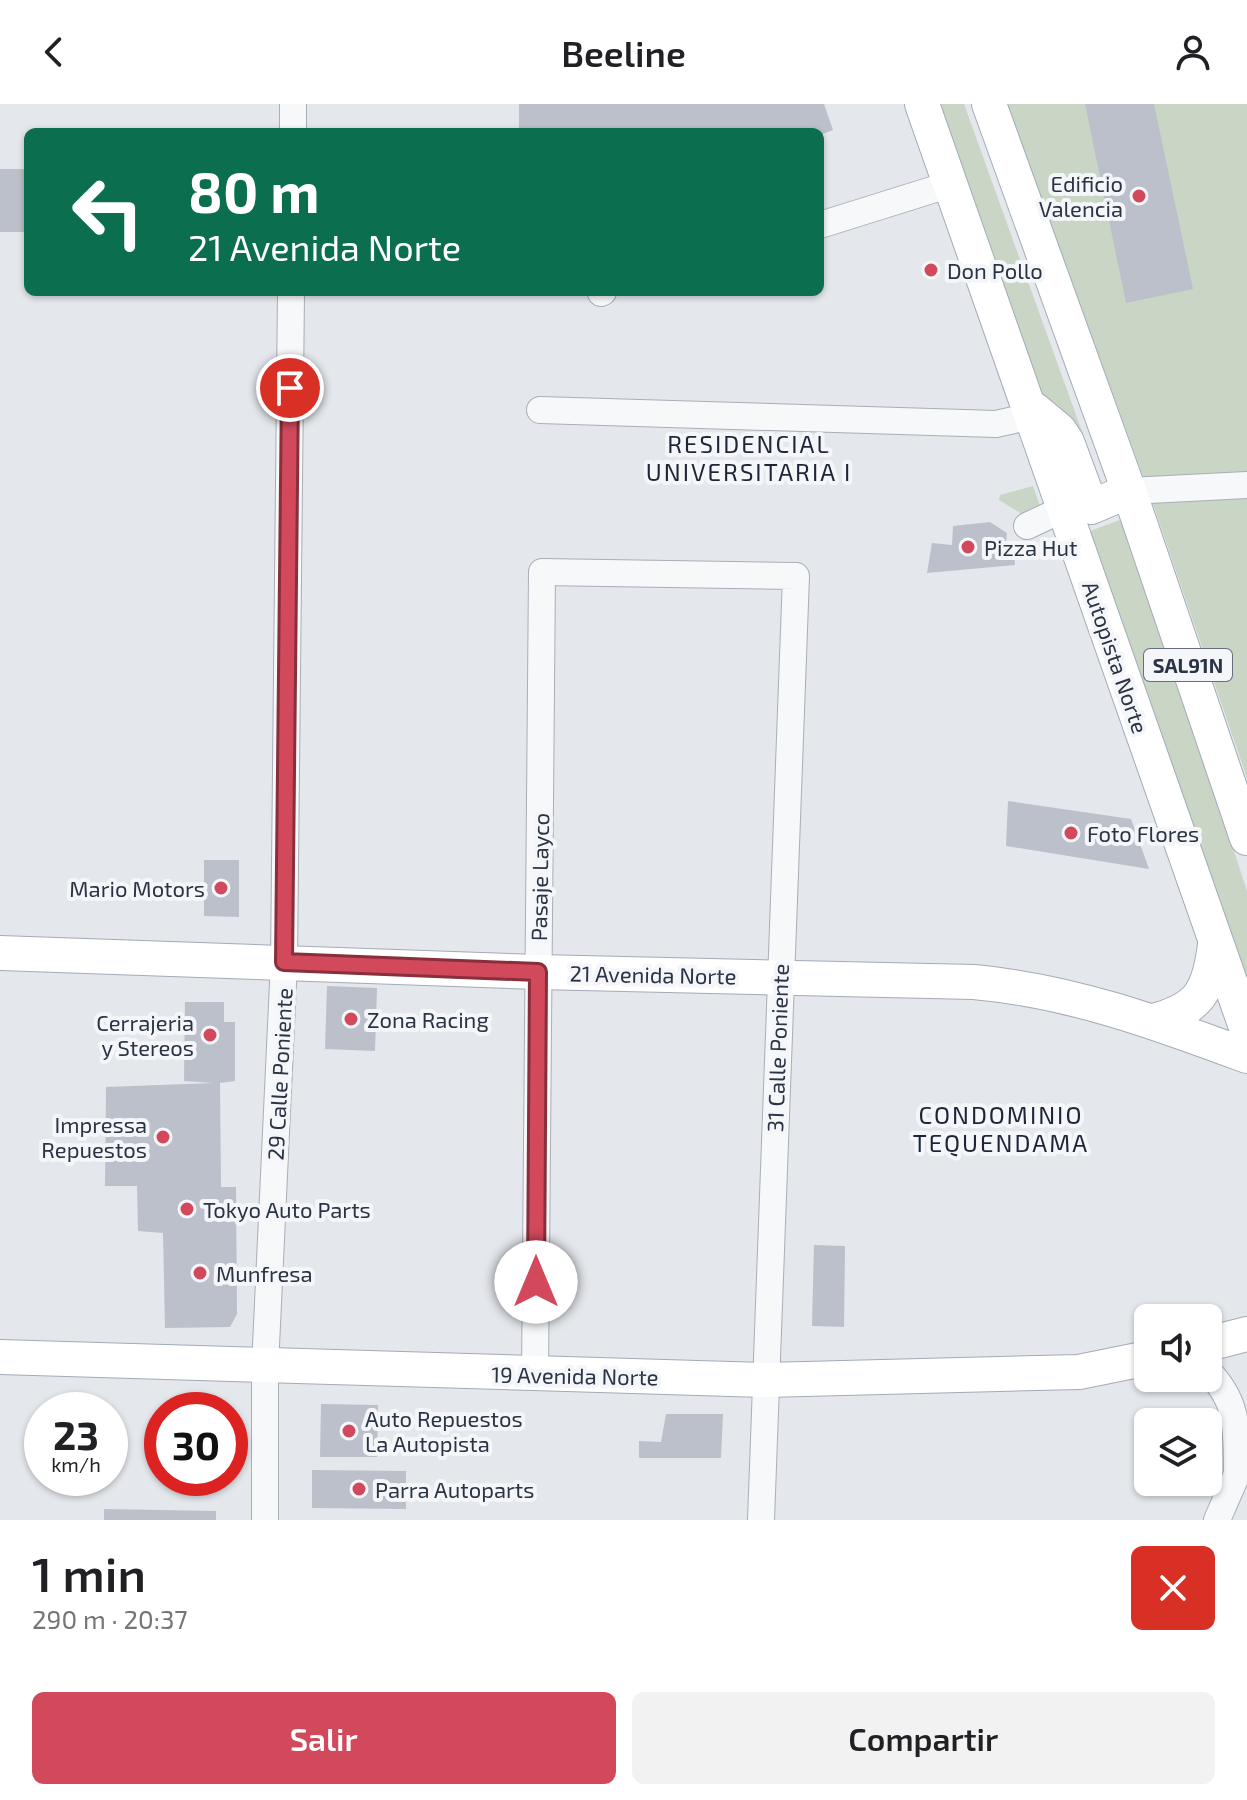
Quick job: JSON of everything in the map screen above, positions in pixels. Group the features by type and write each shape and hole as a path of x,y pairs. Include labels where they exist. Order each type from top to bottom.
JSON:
{"main road":[{"path":"922,104 1030,410"},
{"name":"SAL91N","path":"989,104 1129,491 1247,838"},
{"name":"Autopista Norte","path":"1030,410 1063,436 1075,500 1216,944 1247,1030"},
{"path":"1075,500 1091,507 1129,491"},
{"path":"1153,1021 1183,1011 1196,1001 1209,980 1216,944"},
{"name":"21 Avenida Norte","path":"0,953 538,972 898,979 1019,986 1085,1000 1247,1056"},
{"path":"1222,1340 1247,1334"},
{"name":"19 Avenida Norte","path":"0,1357 766,1380 1079,1372 1134,1361"}],"street":[{"path":"293,104 293,128"},
{"path":"824,224 951,184"},
{"name":"29 Calle Poniente","path":"265,1520 265,1367 284,962 291,296"},
{"path":"540,410 996,424 1030,410"},
{"path":"1129,491 1247,485"},
{"path":"1027,526 1075,500"},
{"name":"Pasaje Layco","path":"535,1374 542,572 796,576"},
{"name":"31 Calle Poniente","path":"761,1520 796,576"},
{"path":"1217,1520 1242,1462 1232,1403 1222,1387"}],"green space":[{"path":"936,104 964,104 1089,451 1078,453 1047,410"},
{"path":"1007,104 1247,104 1247,778 1153,504"},
{"path":"1033,486 1041,509 1022,514 999,500 1000,495"},
{"path":"1125,518 1247,891 1247,1004 1085,533"}],"building":[{"path":"519,104 824,104 833,130 824,133 824,128 519,128"},
{"name":"Edificio Valencia","path":"1085,104 1154,104 1193,289 1126,303"},
{"path":"0,169 24,169 24,232 0,232"},
{"name":"Pizza Hut","path":"990,522 1007,533 1005,550 1014,550 1015,565 927,573 932,543 952,545 953,526"},
{"name":"Foto Flores","path":"1008,801 1131,819 1149,869 1006,846"},
{"name":"Mario Motors","path":"204,860 239,860 239,917 204,916"},
{"name":"Zona Racing","path":"327,986 377,988 375,1051 325,1049"},
{"path":"185,1002 224,1002 224,1022 235,1022 235,1081 220,1083 221,1187 236,1187 237,1314 230,1327 165,1328 163,1233 138,1231 137,1186 105,1186 106,1087 213,1083 184,1081"},
{"path":"814,1245 845,1246 844,1327 812,1326"},
{"name":"Auto Repuestos La Autopista","path":"321,1404 378,1405 377,1457 320,1457"},
{"path":"666,1414 723,1414 721,1458 639,1458 639,1441 661,1442"},
{"name":"Parra Autoparts","path":"312,1470 406,1471 406,1509 312,1508"},
{"path":"104,1509 216,1511 216,1520 104,1520"}],"place":[{"name":"Edificio Valencia","path":"1139,196"},
{"name":"Don Pollo","path":"931,270"},
{"name":"Pizza Hut","path":"968,547"},
{"name":"Foto Flores","path":"1071,833"},
{"name":"Mario Motors","path":"221,888"},
{"name":"Zona Racing","path":"351,1019"},
{"name":"Cerrajeria y Stereos","path":"210,1035"},
{"name":"Impressa Repuestos","path":"163,1137"},
{"name":"Tokyo Auto Parts","path":"187,1209"},
{"name":"Munfresa","path":"200,1273"},
{"name":"Auto Repuestos La Autopista","path":"349,1431"},
{"name":"Parra Autoparts","path":"359,1489"}],"district":[{"name":"RESIDENCIAL UNIVERSITARIA I","path":"749,457"},
{"name":"CONDOMINIO TEQUENDAMA","path":"1001,1128"}],"route":[{"path":"290,388 284,962 538,972 536,1282"}]}
